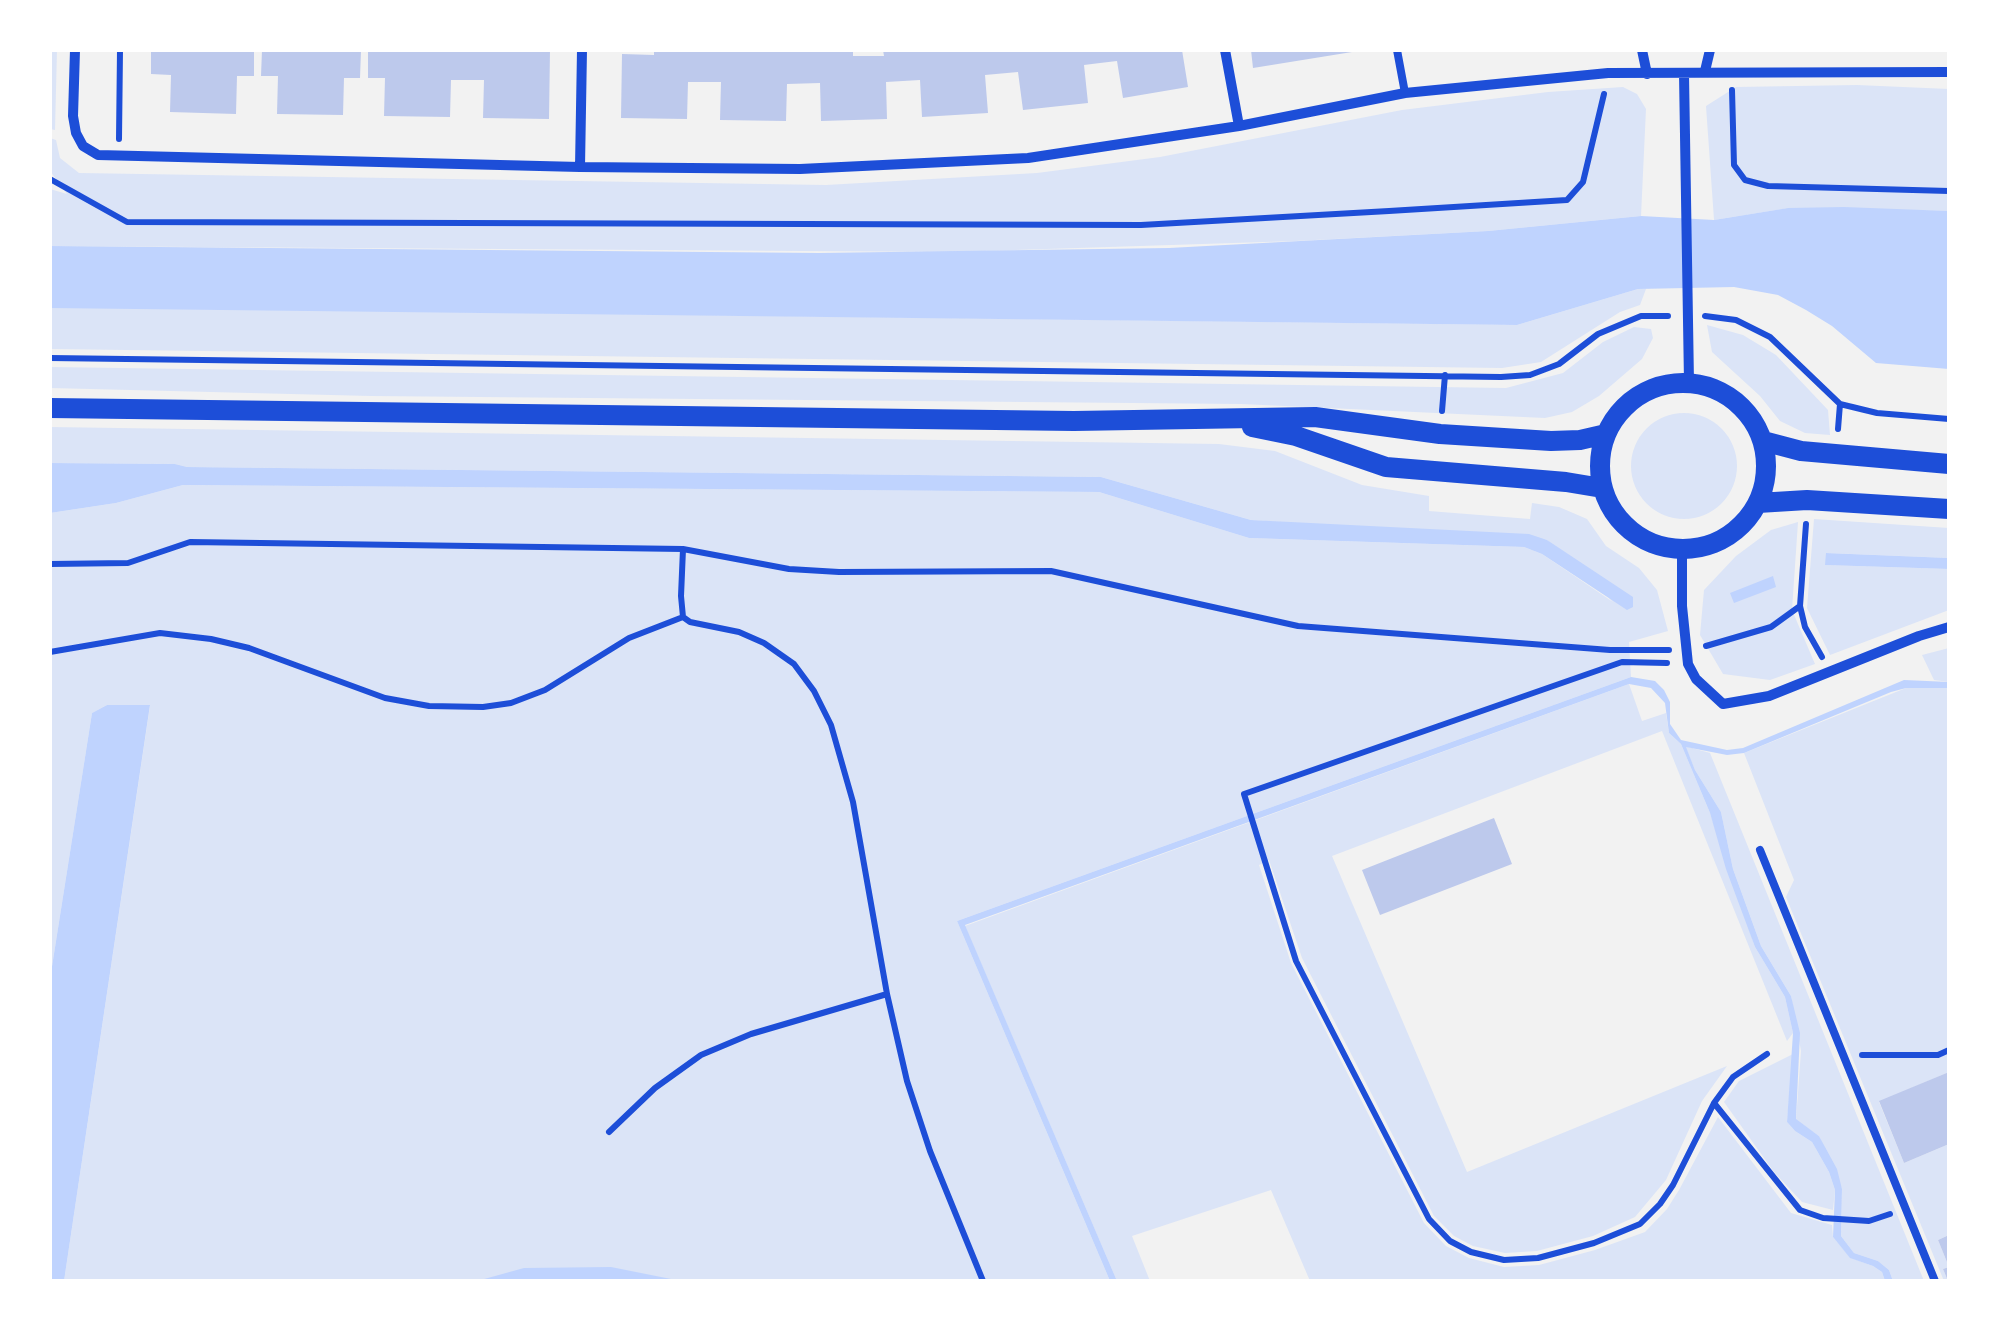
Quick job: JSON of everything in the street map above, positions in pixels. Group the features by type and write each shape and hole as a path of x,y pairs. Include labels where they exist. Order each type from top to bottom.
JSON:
{"main road":[{"path":"1689,382 1726,394 1742,406 1763,441 1767,462 1766,483 1758,503 1735,532 1701,548 1682,550 1655,545 1632,532 1614,512 1602,488 1600,460 1606,434 1619,412 1639,395 1663,385 1689,382"},
{"path":"50,408 1074,421 1314,418 1440,434 1580,440 1606,434"},
{"path":"1218,420 1296,436 1386,467 1602,488"},
{"path":"1763,441 1801,451 1949,464"},
{"path":"1758,503 1808,500 1949,508"}],"street":[{"path":"75,50 76,133 83,146 98,155 580,167 800,169 1028,158 1239,126 1405,93 1608,73 1949,72"},
{"path":"580,167 582,50"},
{"path":"1225,50 1239,126"},
{"path":"1642,50 1647,74"},
{"path":"1705,71 1710,50"},
{"path":"1684,74 1689,382"},
{"path":"1682,550 1688,664 1696,680 1722,704 1770,696 1949,627"}],"lane":[{"path":"1398,50 1405,93"},
{"path":"1760,850 1935,1281"}],"path":[{"path":"118,158 120,50"},
{"path":"1732,71 1734,165 1745,180 1768,186 1949,191"},
{"path":"50,180 128,222 1141,225 1567,200 1583,182 1608,73"},
{"path":"50,358 1501,377 1530,375 1558,364 1598,334 1640,316 1687,310 1736,320 1770,336 1840,404 1878,413 1949,419"},
{"path":"1836,455 1840,404"},
{"path":"1808,500 1800,606 1805,626 1829,671"},
{"path":"50,564 128,563 190,542 683,549 789,569 1052,571 1298,626 1610,650 1686,650 1730,641 1771,627 1800,606"},
{"path":"683,549 684,616 690,622 739,632 764,643 794,664 814,691 831,725 853,802 886,994 907,1082 930,1151 984,1281"},
{"path":"50,652 160,634 211,639 249,648 385,698 429,706 482,707 545,690 628,638 684,616"},
{"path":"1688,664 1622,662 1244,794 1296,961 1428,1219 1450,1241 1471,1252 1504,1260 1538,1258 1594,1243 1640,1224 1660,1204 1714,1103 1734,1077 1767,1054"},
{"path":"609,1132 655,1088 701,1055 752,1034 886,994"},
{"path":"1843,1054 1938,1055 1949,1050"},
{"path":"1714,1103 1800,1210 1823,1218 1869,1221 1906,1208"}],"shaded area":[{"path":"50,50 57,50 55,130 50,129"},
{"path":"1857,85 1949,89 1949,211 1789,208 1714,220 1706,106 1736,87"},
{"path":"1623,87 1637,94 1646,109 1641,216 1488,231 953,252 50,246 50,189 67,194 50,171 50,138 56,140 60,158 79,173 826,185 1037,173 1160,157 1402,110"},
{"path":"1646,289 1640,305 1620,312 1541,362 1502,368 50,349 50,307 1517,325"},
{"path":"1707,325 1743,335 1776,355 1828,410 1830,435 1805,433 1780,421 1760,396 1712,352"},
{"path":"1634,327 1651,329 1653,338 1642,359 1599,396 1572,412 1545,418 1241,404 371,396 50,388 50,367 1506,388 1563,373 1603,342"},
{"path":"1684,413 1704,417 1721,429 1733,446 1737,466 1733,486 1721,503 1704,515 1684,519 1664,515 1647,503 1635,486 1631,466 1635,446 1647,429 1664,417"},
{"path":"50,427 1219,444 1275,451 1362,485 1429,496 1429,511 1530,519 1532,503 1559,507 1587,519 1606,546 1639,568 1657,590 1668,631 1629,642 1631,677 957,921 1110,1281 64,1281 150,706 107,705 92,713 50,979 50,513 116,503 183,485 1099,492 1249,538 1524,547 1542,554 1613,602 1547,540 1251,520 1101,477 50,463"},
{"path":"1814,519 1949,528 1949,558 1827,553 1826,565 1949,569 1949,610 1830,655 1807,608"},
{"path":"1798,522 1792,610 1815,664 1770,680 1723,674 1700,635 1704,590 1736,556 1771,530"},
{"path":"1949,648 1949,682 1934,680 1922,655"},
{"path":"1629,684 1642,721 1666,713 1669,733 1681,744 1710,813 1755,947 1785,997 1793,1033 1787,1041 1662,731 1332,856 1467,1172 1727,1066 1702,1101 1666,1180 1635,1217 1593,1236 1537,1251 1505,1253 1473,1246 1454,1236 1434,1216 1302,958 1269,860 1259,865 1291,963 1424,1223 1446,1246 1469,1258 1504,1267 1539,1265 1645,1232 1667,1209 1718,1117 1791,1213 1832,1225 1833,1237 1851,1258 1882,1272 1885,1281 1310,1281 1271,1190 1132,1236 1150,1281 1117,1281 965,926"},
{"path":"1906,688 1949,688 1949,1072 1879,1102 1904,1163 1949,1144 1949,1235 1938,1240 1949,1267 1943,1269 1948,1281 1944,1281 1786,897 1794,880 1744,753"},
{"path":"1685,746 1710,753 1924,1281 1893,1281 1889,1270 1878,1261 1854,1253 1841,1236 1842,1189 1819,1136 1796,1120 1801,1051 1791,996 1761,946 1733,869 1721,812"},
{"path":"1793,1054 1787,1122 1812,1142 1829,1172 1835,1190 1833,1210 1802,1202 1774,1172 1724,1102 1739,1081"}],"water":[{"path":"1788,208 1949,211 1949,369 1876,363 1832,326 1778,295 1734,287 1638,289 1517,325 50,308 50,246 819,253 1169,248 1488,231 1641,216 1714,220"},
{"path":"50,463 1101,477 1251,520 1529,534 1547,540 1633,597 1633,607 1627,610 1542,554 1524,547 1249,538 1099,492 183,485 116,503 50,513"},
{"path":"1826,553 1949,558 1949,569 1825,565"},
{"path":"1773,576 1776,587 1734,603 1730,593"},
{"path":"1631,677 1655,681 1664,690 1670,702 1670,724 1681,740 1727,750 1743,748 1904,680 1949,682 1949,688 1891,692 1744,753 1727,755 1686,747 1721,812 1733,869 1761,946 1791,996 1800,1033 1796,1119 1819,1136 1837,1169 1842,1189 1841,1236 1854,1253 1878,1261 1889,1270 1893,1281 1885,1281 1882,1272 1873,1266 1850,1258 1833,1237 1835,1190 1829,1172 1812,1142 1787,1122 1793,1033 1785,997 1755,947 1710,813 1681,744 1669,733 1665,703 1651,688 1629,684 965,925 1117,1281 1110,1281 957,921"},
{"path":"107,705 150,705 64,1281 50,1281 50,979 92,713"},
{"path":"611,1267 681,1281 477,1281 524,1268"}],"building":[{"path":"151,50 254,50 254,76 237,76 236,114 170,112 171,75 151,74"},
{"path":"262,50 361,50 360,78 344,78 343,115 277,114 278,76 261,76"},
{"path":"368,50 550,50 549,119 483,118 484,80 451,80 450,117 384,116 385,78 368,78"},
{"path":"654,50 853,50 853,56 884,56 883,50 1182,50 1188,87 1123,98 1117,61 1084,65 1088,103 1023,110 1018,72 985,75 988,113 922,117 920,80 886,82 887,119 821,121 820,83 787,84 786,121 720,120 721,82 688,82 687,119 621,118 622,54 654,55"},
{"path":"1251,50 1352,50 1352,52 1253,68"},
{"path":"1494,818 1512,864 1380,915 1362,870"},
{"path":"1949,1072 1949,1144 1904,1163 1879,1101"},
{"path":"1949,1235 1949,1267 1938,1240"}]}
